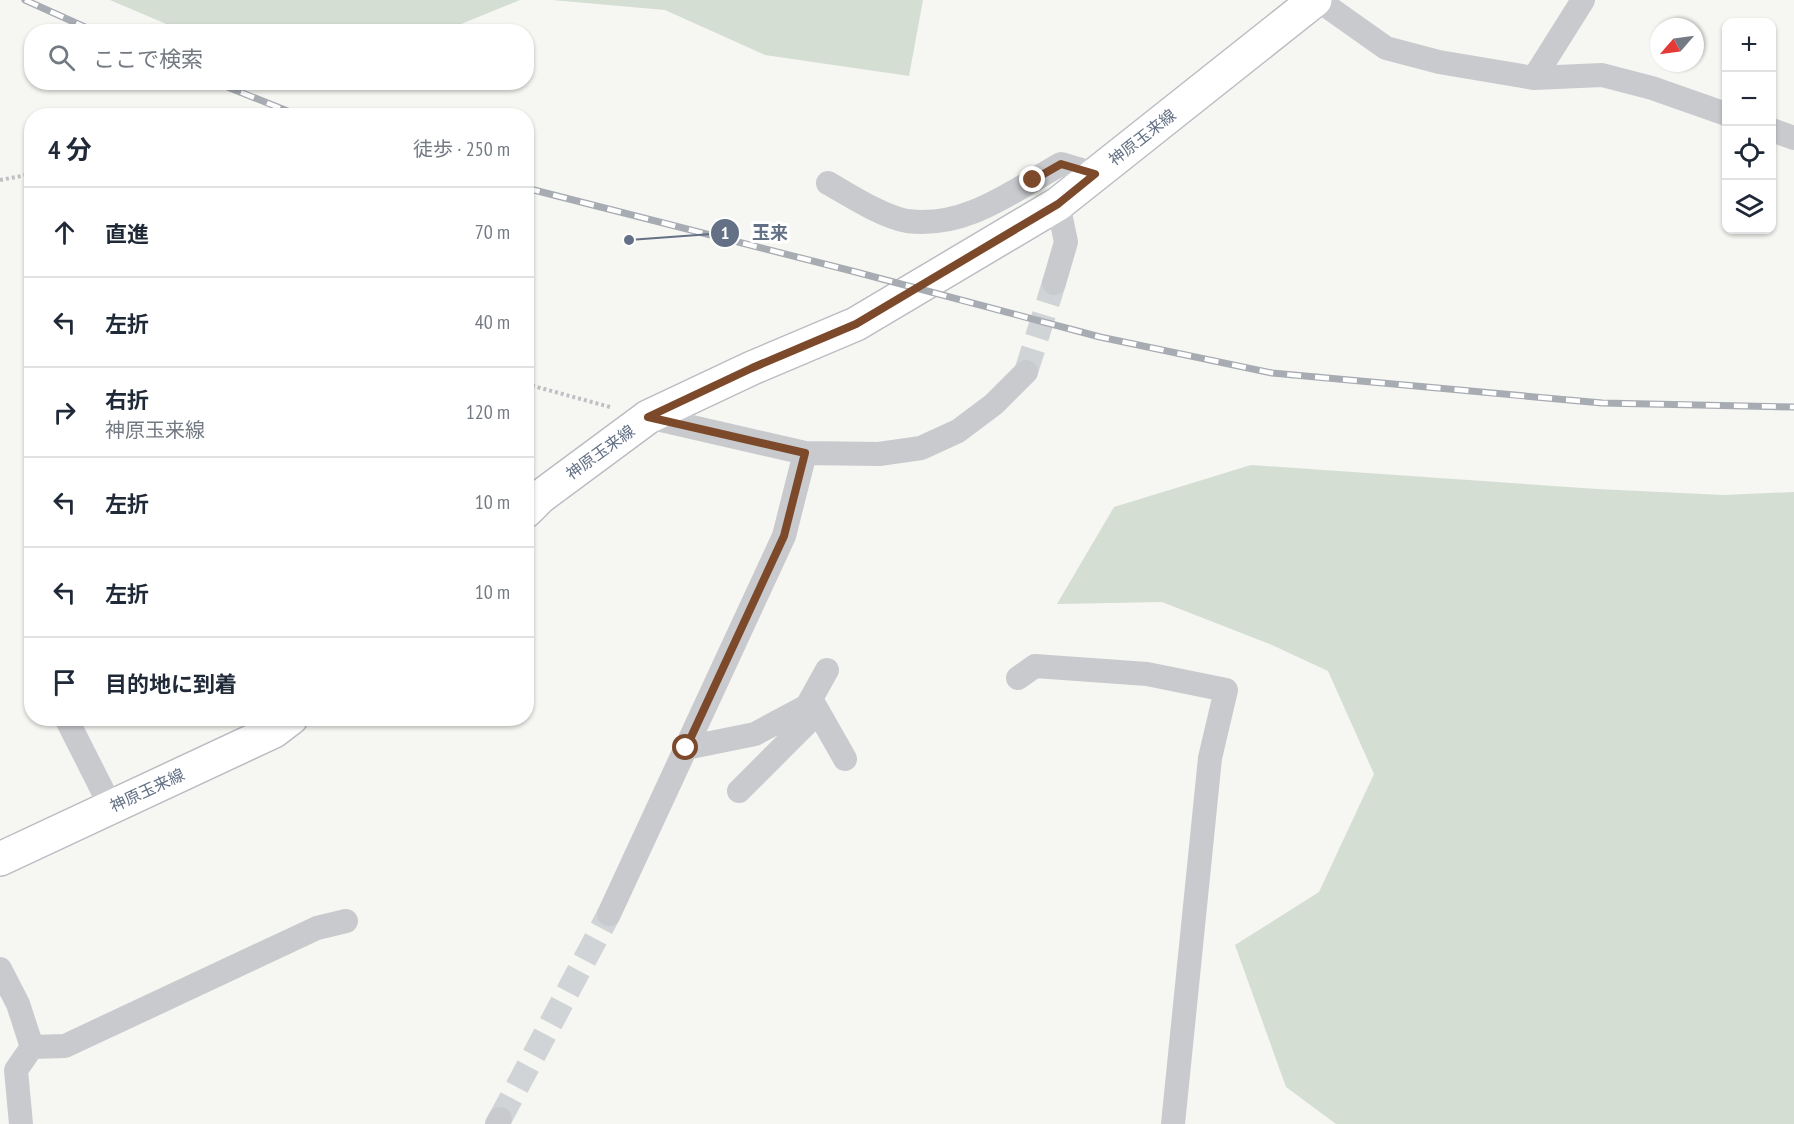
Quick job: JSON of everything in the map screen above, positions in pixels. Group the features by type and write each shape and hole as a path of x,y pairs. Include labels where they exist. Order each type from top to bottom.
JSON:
{"main road":[{"name":"神原玉来線","path":"534,503 648,417 752,368 856,324 1058,204 1317,0"},
{"name":"神原玉来線","path":"0,859 281,726"}],"street":[{"path":"1317,0 1386,48 1439,62 1534,78 1602,75 1652,88 1722,113"},
{"path":"1534,78 1583,0"},
{"path":"1776,131 1794,138"},
{"path":"828,183 864,205 907,221 946,220 987,207 1061,164 1095,174"},
{"path":"1054,283 1066,242 1058,204"},
{"path":"648,417 805,453 879,454 921,448 958,431 994,404 1026,372"},
{"path":"609,914 784,536 805,453"},
{"path":"1018,678 1035,666 1147,675 1226,690 1210,758 1173,1124"},
{"path":"739,791 814,706 827,670"},
{"path":"686,748 755,734 807,706 814,706"},
{"path":"814,706 845,759"},
{"path":"70,726 111,807"},
{"path":"32,1047 65,1046 317,928 346,921"},
{"path":"0,969 18,1004 32,1047"},
{"path":"21,1124 16,1070 32,1047"}],"path":[{"path":"0,180 24,176"},
{"path":"534,386 648,417"}],"shaded area":[{"path":"110,0 520,0 461,24 166,24"},
{"path":"552,0 923,0 909,76 765,55 665,10"},
{"path":"1251,465 1597,489 1723,495 1794,492 1794,1124 1336,1124 1286,1087 1235,945 1319,892 1374,774 1328,671 1272,645 1162,602 1057,604 1114,507"}],"tunnel":[{"path":"1026,372 1054,283"},
{"path":"500,1119 609,914"}],"railway":[{"path":"25,0 78,24"},
{"path":"235,90 280,108"},
{"path":"534,190 1100,337 1272,373 1602,403 1794,407"}],"place":[{"name":"玉来","path":"629,240"}],"route":[{"path":"686,748 784,536 805,453 648,417 752,368 856,324 1058,204 1095,174 1061,164 1033,180"}]}
